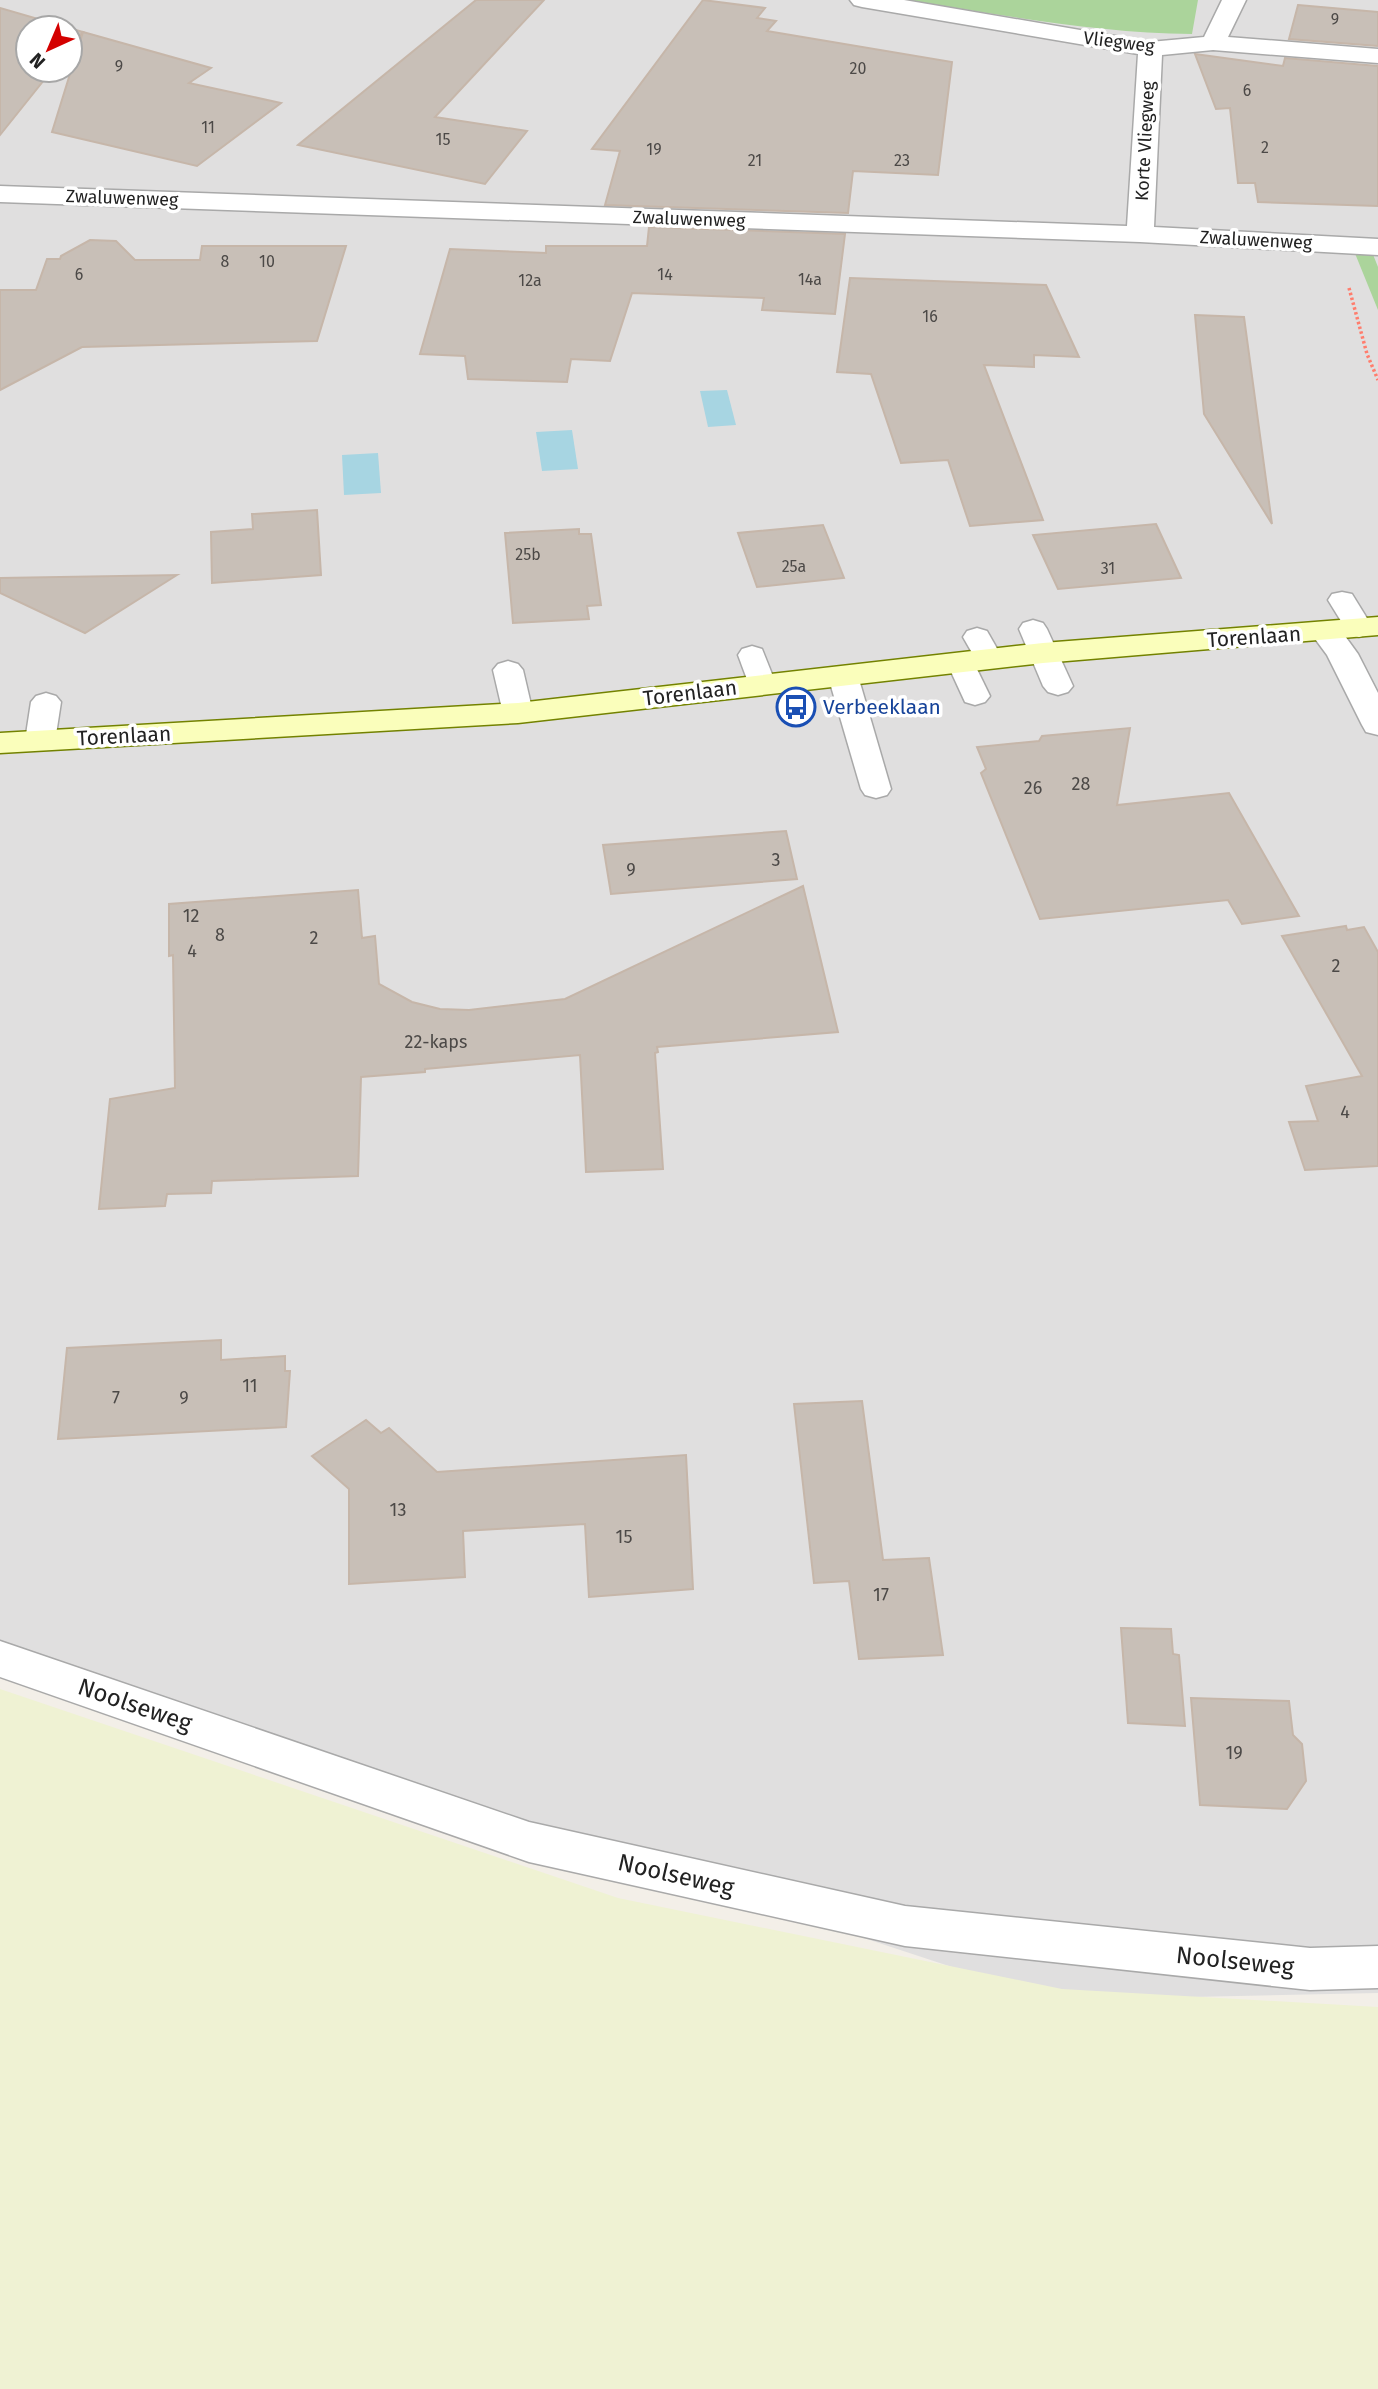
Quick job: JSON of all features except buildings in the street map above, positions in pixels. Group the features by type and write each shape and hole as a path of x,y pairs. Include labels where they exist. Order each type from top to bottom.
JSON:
{"main road":[{"name":"Torenlaan","path":"0,743 518,713 757,670 843,676 1038,641 1326,632 1368,627"}],"street":[{"name":"Vliegweg","path":"862,0 1150,49 1213,43 1378,56"},
{"path":"1213,43 1234,0"},
{"name":"Korte Vliegweg","path":"1140,234 1150,49"},
{"name":"Zwaluwenweg","path":"0,194 1140,234 1378,247"},
{"path":"1326,632 1342,654 1378,725"},
{"name":"Noolseweg","path":"0,1658 529,1842 905,1926 1310,1969 1378,1966"}],"lane":[{"path":"1342,600 1368,627"},
{"path":"1038,641 1058,685"},
{"path":"975,696 976,653"},
{"path":"508,670 518,713"},
{"path":"843,676 876,789"},
{"path":"40,741 46,702"}],"path":[{"path":"1334,244 1367,354 1378,380"}],"shaded area":[{"path":"0,0 1378,0 1378,1993 1052,2000 0,1654"}],"green space":[{"path":"907,0 1198,0 1192,34 1085,27"},
{"path":"1354,251 1372,252 1378,267 1378,310"},
{"path":"0,1689 618,1898 1062,1989 1378,2007 1378,2389 0,2389"}],"water":[{"path":"727,390 736,425 708,427 700,391"},
{"path":"572,430 578,469 542,471 536,432"},
{"path":"378,453 381,493 344,495 342,455"}],"place":[{"name":"Verbeeklaan","path":"796,707"}]}
